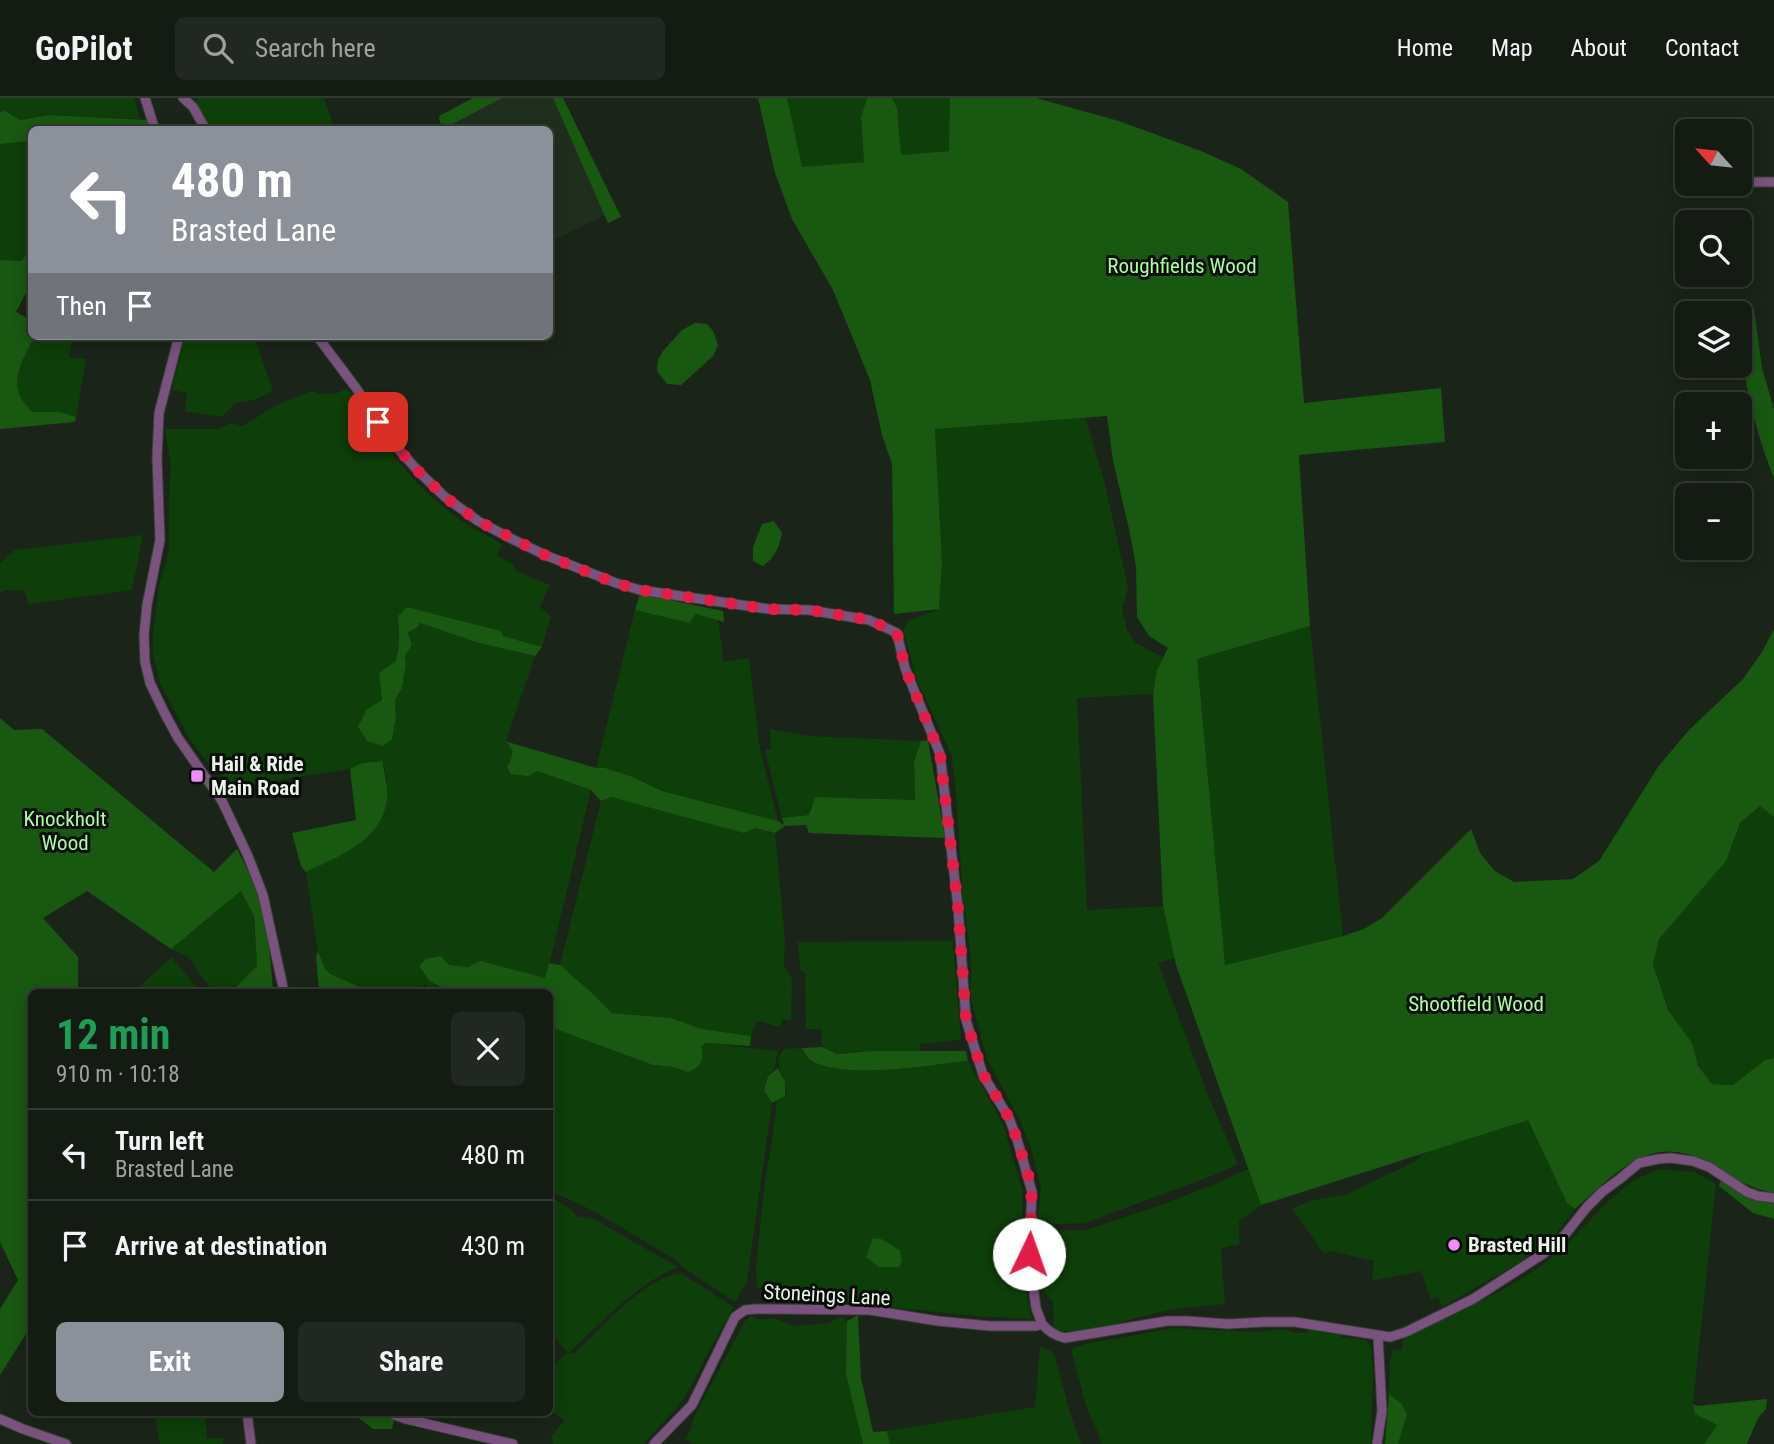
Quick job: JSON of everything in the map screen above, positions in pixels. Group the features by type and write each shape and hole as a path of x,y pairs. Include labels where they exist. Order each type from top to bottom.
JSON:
{"street":[{"path":"145,98 154,126"},
{"path":"183,98 193,107 204,126"},
{"path":"1752,182 1774,182"},
{"path":"178,340 159,414 157,458 160,540 146,615 145,662 150,683 164,712 178,738 222,801 248,856 263,895 283,989"},
{"path":"320,340 393,443 419,472 445,497 478,521 510,538 545,555 640,590 768,609 810,610 870,620 897,633 905,668 940,754 958,907 966,1020 983,1074 1009,1118 1030,1181 1032,1204 1029,1254 1036,1308 1042,1324 1055,1336 1065,1338 1177,1321 1228,1324 1295,1322 1391,1337 1473,1299 1543,1254 1563,1237 1602,1192 1639,1163 1671,1158 1693,1161 1709,1167 1747,1192 1774,1198"},
{"name":"Stoneings Lane","path":"654,1444 692,1405 736,1317 745,1310 870,1310 990,1326 1042,1324"},
{"path":"1377,1444 1382,1411 1378,1336"},
{"path":"248,1416 251,1444"},
{"path":"397,1416 513,1444"},
{"path":"0,1419 66,1444"}],"shaded area":[{"path":"502,98 553,98 605,215 553,241 553,126 449,126"}],"green space":[{"path":"0,98 134,98 140,119 50,115 20,120 5,110 0,113"},
{"path":"197,98 324,98 334,126 208,126 196,105"},
{"path":"473,98 502,98 449,126 440,123 439,116"},
{"path":"553,98 563,98 621,217 608,223"},
{"path":"758,98 787,98 802,167 864,162 861,117 867,98 892,98 897,108 901,155 949,151 950,98 1036,98 1119,121 1201,151 1241,169 1288,202 1304,403 1441,388 1445,442 1299,455 1310,626 1197,659 1225,965 1364,929 1382,918 1471,829 1480,853 1495,871 1514,882 1573,879 1599,861 1658,767 1689,730 1743,679 1774,629 1774,817 1760,806 1740,823 1726,861 1659,939 1653,964 1668,1010 1692,1043 1698,1066 1712,1084 1733,1085 1765,1060 1774,1058 1774,1193 1749,1185 1689,1155 1670,1151 1636,1160 1575,1209 1567,1203 1528,1120 1261,1205 1176,965 1163,906 1153,694 1157,670 1168,648 1149,636 1137,617 1136,566 1113,461 1107,416 935,429 942,562 939,609 894,614 892,464 882,435 870,380 833,290 792,219 775,173"},
{"path":"787,98 867,98 861,117 864,162 801,168"},
{"path":"892,98 950,98 950,151 900,155 897,108"},
{"path":"4,110 20,120 50,115 147,120 149,126 28,126 28,141 0,144 0,113"},
{"path":"28,141 28,254 21,261 0,260 0,144"},
{"path":"28,253 28,289 16,312 28,318 28,340 33,340 20,366 17,385 19,394 33,412 60,412 76,417 75,422 0,429 0,260 21,261"},
{"path":"1752,309 1762,368 1774,409 1774,478 1752,408 1752,392 1748,392 1745,378 1752,378"},
{"path":"695,323 707,324 713,331 718,345 713,356 681,385 667,384 657,371 658,360 682,330"},
{"path":"33,340 72,340 69,357 86,359 76,417 60,412 33,412 24,403 17,385 24,356"},
{"path":"184,340 255,340 273,391 254,400 235,403 222,417 185,411 187,393 172,390"},
{"path":"346,389 358,400 378,436 425,491 460,520 502,544 497,555 513,564 517,571 550,585 540,607 551,616 542,647 503,636 501,631 407,607 397,625 399,643 396,661 379,673 382,700 367,709 396,716 395,700 402,688 405,656 412,645 408,631 421,623 479,643 535,656 506,741 512,747 513,757 537,771 591,790 546,978 449,965 419,966 427,980 444,989 426,989 425,983 420,989 364,989 331,976 318,952 306,872 348,851 387,782 383,761 362,763 350,769 233,787 207,762 189,738 160,683 153,655 153,634 159,586 169,551 171,466 165,429 219,429 230,423 243,426 278,404 312,391 322,394 338,393"},
{"path":"1085,417 1104,480 1128,588 1122,609 1127,630 1136,643 1163,657 1157,670 1153,694 1077,698 1087,910 1163,906 1175,958 1158,963 1210,1100 1238,1164 1085,1223 1037,1225 1041,1189 1031,1148 1020,1121 987,1059 971,999 971,957 963,900 951,754 916,678 903,630 908,621 939,609 942,562 935,429"},
{"path":"774,521 782,533 781,538 773,556 763,566 753,561 753,547 762,524"},
{"path":"143,535 132,590 29,604 24,590 6,590 0,593 0,563 15,550"},
{"path":"640,594 723,611 724,622 696,614 689,623 635,610"},
{"path":"407,607 501,631 503,636 542,647 535,656 479,643 420,623 408,632 412,645 405,656 402,688 395,700 396,716 392,739 383,746 367,741 358,727 367,709 382,700 379,673 396,661 399,643 398,616"},
{"path":"635,610 689,623 696,614 718,620 724,662 749,659 760,749 778,821 662,791 633,777 596,768"},
{"path":"1310,626 1343,936 1224,965 1197,659"},
{"name":"Knockholt Wood","path":"0,718 14,730 42,729 214,872 237,849 252,880 262,911 269,946 273,989 234,989 257,966 254,916 241,891 171,949 87,891 43,918 78,957 78,989 28,989 28,1331 0,1375 0,1309 18,1280 0,1242"},
{"path":"770,729 809,736 921,741 914,762 915,801 815,797 809,815 782,818 765,750 771,750"},
{"path":"928,740 945,838 809,833 806,825 785,826 775,833 755,828 744,833 611,797 601,801 591,790 537,771 528,776 511,774 507,767 512,750 505,741 596,768 605,768 633,777 662,791 778,821 784,825 782,818 809,815 815,797 915,800 914,762 921,741"},
{"path":"383,761 387,799 377,826 345,853 306,872 301,866 292,833 356,820 350,769 362,763"},
{"path":"611,797 775,833 785,940 784,966 792,979 791,1020 783,1019 780,1027 757,1021 751,1036 702,1029 671,1018 612,1013 560,965 601,801"},
{"path":"1760,806 1774,817 1774,1058 1765,1060 1733,1085 1712,1084 1698,1066 1692,1043 1668,1010 1653,964 1659,939 1726,861 1740,823"},
{"path":"241,891 253,914 257,966 234,989 211,989 188,957 171,949"},
{"path":"953,941 961,1040 920,1044 920,1051 837,1054 822,1047 821,1029 806,1029 805,973 800,970 798,942"},
{"path":"318,952 330,974 364,989 319,989"},
{"path":"441,956 449,965 468,967 480,961 545,978 549,963 560,965 612,1013 671,1018 702,1029 751,1036 750,1046 706,1043 701,1046 701,1062 688,1072 653,1065 553,1028 553,989 445,989 429,981 419,966 426,959"},
{"path":"172,958 198,989 136,989"},
{"path":"553,1028 653,1065 688,1072 701,1045 706,1043 778,1051 774,1070 768,1076 764,1091 772,1103 747,1281 735,1302 682,1267 676,1260 594,1211 553,1192"},
{"path":"822,1047 837,1054 874,1051 966,1051 968,1061 888,1070 845,1070 812,1061 802,1048"},
{"path":"802,1048 812,1061 845,1070 888,1070 968,1061 1003,1124 1023,1192 1021,1245 1032,1319 975,1316 820,1300 802,1289 780,1291 757,1287 756,1268 765,1180 777,1101 785,1096 784,1079 778,1063 784,1049"},
{"path":"778,1068 785,1082 785,1096 772,1103 764,1091 768,1076"},
{"path":"1528,1120 1567,1203 1575,1209 1553,1238 1520,1262 1442,1307 1438,1297 1431,1300 1421,1271 1372,1281 1374,1261 1331,1251 1324,1254 1292,1208 1314,1200 1345,1195 1414,1162 1425,1153"},
{"path":"1248,1169 1261,1205 1239,1221 1239,1244 1221,1248 1225,1304 1165,1311 1093,1329 1054,1329 1053,1302 1042,1289 1044,1267 1038,1231 1086,1230 1164,1204"},
{"path":"1658,1169 1695,1172 1716,1184 1693,1404 1695,1414 1717,1425 1704,1444 1398,1444 1407,1414 1402,1404 1389,1394 1390,1359 1393,1349 1402,1351 1403,1339 1492,1296 1526,1276 1565,1246 1617,1193"},
{"path":"1721,1179 1752,1198 1774,1202 1774,1219 1753,1213 1719,1186"},
{"path":"553,1199 571,1209 576,1216 594,1219 678,1267 655,1278 635,1293 569,1353 575,1353 638,1293 667,1277 681,1273 734,1307 688,1392 643,1444 553,1444 552,1435 565,1420 553,1413 553,1368 568,1353 553,1336"},
{"path":"873,1238 881,1239 900,1250 902,1260 899,1267 879,1267 866,1257"},
{"path":"858,1315 861,1378 873,1432 887,1431 890,1444 863,1444 846,1374 847,1321"},
{"path":"751,1316 760,1320 773,1318 795,1326 827,1323 842,1317 847,1321 847,1374 863,1444 693,1444 685,1438 745,1321"},
{"path":"1309,1327 1342,1332 1341,1337 1366,1340 1371,1348 1371,1444 1101,1444 1086,1406 1071,1349 1173,1328 1256,1332 1282,1329 1308,1333"},
{"path":"1040,1347 1051,1351 1055,1357 1081,1444 890,1444 887,1431 1035,1407"},
{"path":"1389,1394 1402,1404 1407,1414 1398,1444 1385,1444"},
{"path":"1767,1399 1766,1409 1758,1418 1747,1444 1704,1444 1717,1425 1695,1414 1693,1404 1698,1406"},
{"path":"155,1416 205,1416 207,1439 223,1438 223,1444 160,1444"},
{"path":"356,1416 384,1416 394,1420 392,1429 373,1429"}],"place":[{"name":"Hail & Ride Main Road","path":"197,776"},
{"name":"Brasted Hill","path":"1454,1245"}],"route":[{"path":"378,422 393,443 445,497 478,521 545,555 640,590 768,609 810,610 870,620 897,633 905,668 940,754 958,907 966,1020 983,1074 1009,1118 1030,1181 1032,1204 1029,1254"}],"park label":[{"name":"Roughfields Wood","path":"1182,266"},
{"name":"Shootfield Wood","path":"1476,1004"}]}
